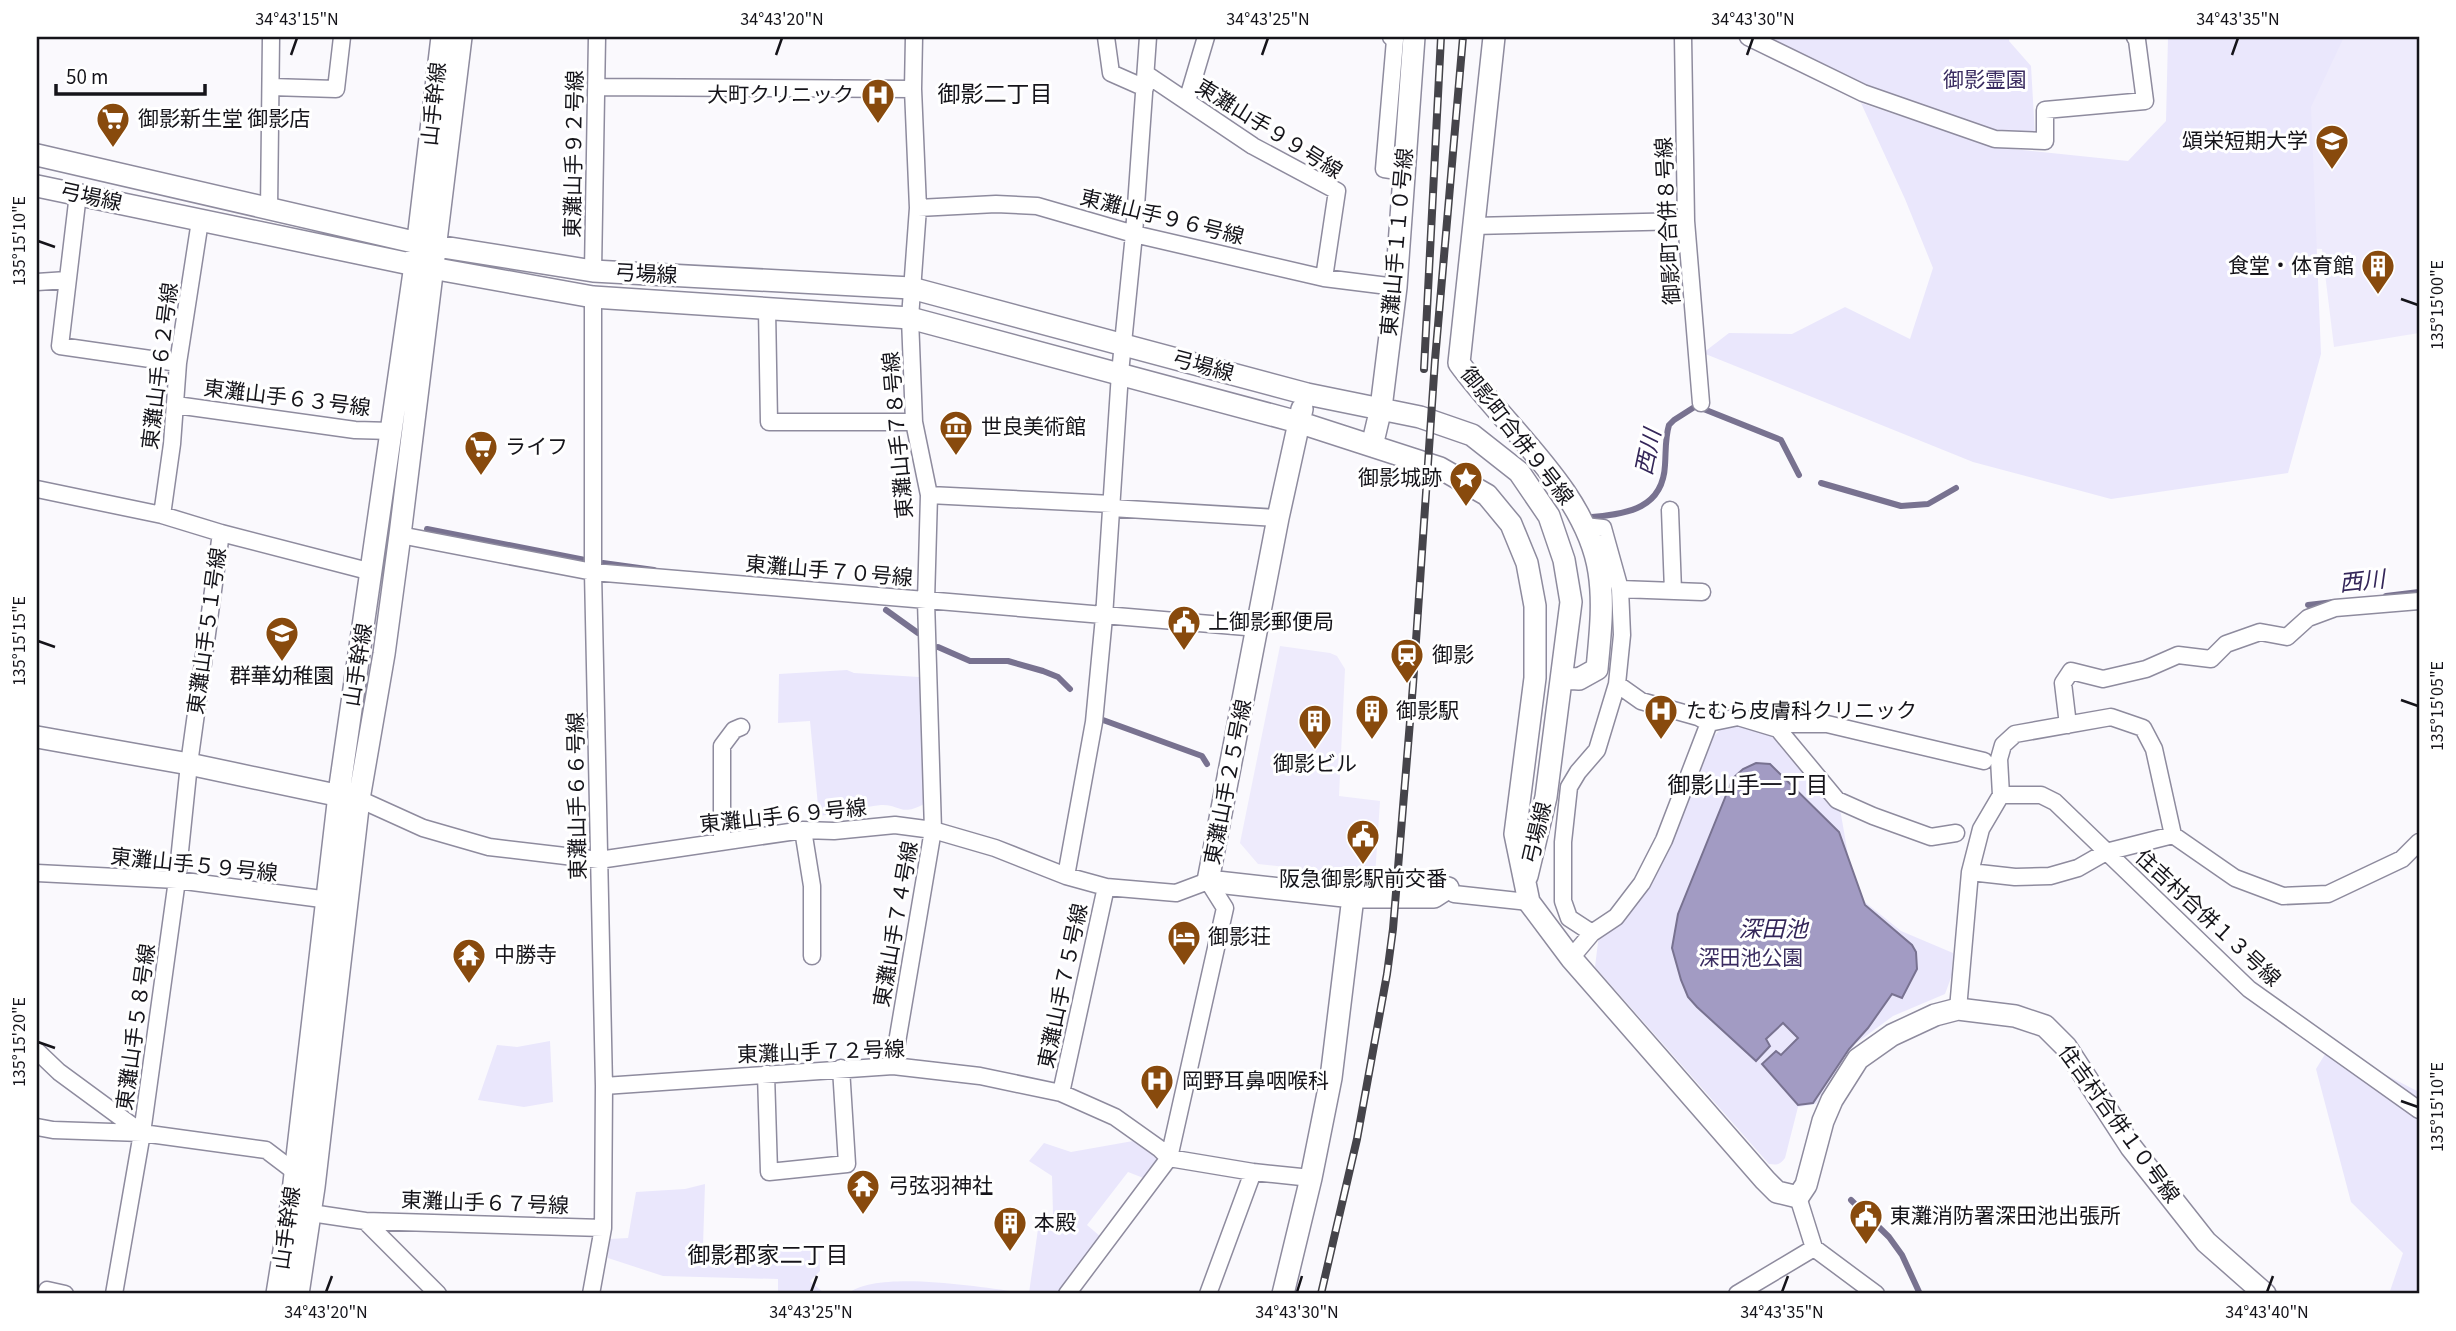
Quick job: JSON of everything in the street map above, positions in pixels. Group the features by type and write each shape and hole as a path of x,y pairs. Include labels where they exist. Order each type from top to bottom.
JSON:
{"street":[{"path":"269,210 271,37"},
{"path":"271,87 336,89 342,37"},
{"name":"山手幹線","path":"428,244 442,37"},
{"name":"山手幹線","path":"349,797 400,535 425,267 461,37"},
{"name":"東灘山手９２号線","path":"593,271 597,37"},
{"name":"東灘山手７８号線","path":"914,37 913,89 918,208 909,318 914,422 929,495 926,601 933,830"},
{"name":"東灘山手９９号線","path":"1106,37 1111,73 1145,81 1187,101 1253,146 1337,191 1324,278"},
{"path":"1066,876 1094,722 1148,37"},
{"path":"1187,101 1206,37"},
{"path":"1391,37 1395,40 1384,169 1404,172"},
{"name":"東灘山手１１０号線","path":"1372,446 1381,408 1396,287 1414,37"},
{"name":"御影町合併９号線","path":"1494,37 1459,363 1564,490 1584,526 1599,569 1602,610 1597,669 1579,679 1563,678"},
{"name":"御影町合併８号線","path":"1683,37 1686,221 1701,403"},
{"path":"1748,37 1863,93 1995,139 2045,141 2045,110 2145,101 2135,37"},
{"path":"597,87 913,89"},
{"name":"弓場線","path":"37,155 269,210 428,244 593,271 911,288 1307,394 1420,417 1472,435 1519,472 1549,516 1564,560 1571,602 1546,797 1527,893"},
{"name":"弓場線","path":"37,186 425,267 593,297 909,318 1298,422 1440,468 1487,495 1511,524 1527,562 1535,606 1535,678 1515,835 1527,893 1571,958 1765,1180 1777,1192 1798,1197"},
{"path":"78,194 60,346 178,363"},
{"name":"東灘山手９６号線","path":"918,208 996,204 1037,206 1134,234 1324,278 1396,287"},
{"name":"東灘山手６２号線","path":"162,515 176,405 178,363 200,221"},
{"path":"1473,226 1686,221"},
{"name":"山手幹線","path":"277,1294 336,901 372,572 392,431 425,267"},
{"path":"37,282 67,280"},
{"name":"東灘山手６６号線","path":"591,1294 603,1228 604,1086 593,572 593,297"},
{"path":"767,309 769,422 914,422"},
{"name":"東灘山手２５号線","path":"1307,394 1298,422 1278,518 1209,881 1353,897 1434,897 1448,888"},
{"name":"東灘山手６３号線","path":"176,405 355,430 392,431"},
{"name":"東灘山手５１号線","path":"37,489 162,515 221,533 189,764"},
{"path":"929,495 1278,518"},
{"path":"1670,510 1673,591"},
{"path":"1584,526 1603,528 1620,589 1622,635 1617,684 1611,709 1597,750 1569,787 1563,842 1563,901 1569,918 1592,933"},
{"path":"221,533 372,572"},
{"name":"東灘山手７０号線","path":"400,535 593,572 1258,628"},
{"path":"1620,589 1702,592"},
{"path":"2068,725 2063,683 2071,671 2103,679 2146,669 2178,655 2211,659 2227,644 2260,632 2287,636 2308,618 2335,608 2419,601"},
{"path":"1617,684 1641,701 1698,717 1709,723 1738,717 1778,729 1837,800 1931,837 1956,833"},
{"path":"1958,1009 1970,872 1982,829 2001,795 1999,759 2003,745 2015,734 2111,718 2143,728 2154,749 2173,835 2235,878 2283,896 2328,894 2402,859 2419,842"},
{"path":"1571,958 1592,933 1616,917 1642,883 1664,840 1709,723"},
{"path":"1778,729 1787,724 1827,724 1984,761"},
{"path":"722,842 722,746 734,730 741,727"},
{"path":"37,737 189,764 349,797"},
{"name":"東灘山手５８号線","path":"114,1294 142,1133 177,880 189,764"},
{"name":"住吉村合併１３号線","path":"2001,795 2041,795 2054,802 2249,989 2419,1110"},
{"name":"東灘山手６９号線","path":"349,797 423,828 489,847 599,860 803,830 834,831 895,825 933,830 995,848 1066,876 1106,887 1176,893 1209,881"},
{"path":"803,830 812,886 812,956"},
{"name":"東灘山手７４号線","path":"893,1066 933,830"},
{"path":"1970,872 2014,877 2050,877 2078,868 2106,852 2173,835"},
{"name":"東灘山手５９号線","path":"37,873 177,880 336,901"},
{"path":"1067,1294 1169,1158 1225,908 1209,881"},
{"name":"東灘山手７５号線","path":"1061,1093 1106,887"},
{"path":"1448,888 1454,894 1527,893"},
{"path":"1283,1294 1311,1178 1331,1078 1353,897"},
{"name":"山手幹線","path":"298,1294 311,1213 336,901"},
{"name":"住吉村合併１０号線","path":"1798,1197 1806,1185 1823,1121 1832,1100 1858,1059 1892,1035 1935,1015 1958,1009 2015,1016 2045,1026 2066,1047 2131,1147 2206,1241 2265,1294"},
{"path":"37,1051 59,1072 142,1133"},
{"name":"東灘山手７２号線","path":"604,1086 893,1066 980,1076 1061,1093 1115,1117 1169,1158 1253,1172 1311,1178"},
{"path":"766,1074 769,1172 847,1164 841,1068"},
{"path":"37,1126 53,1130 142,1133 266,1150 295,1172"},
{"path":"1208,1294 1253,1172"},
{"path":"1798,1197 1814,1248 1876,1294"},
{"name":"東灘山手６７号線","path":"311,1213 365,1221 603,1228"},
{"path":"365,1221 438,1294"},
{"path":"1737,1294 1814,1248"},
{"path":"46,1294 47,1290 65,1294"}],"shaded area":[{"name":"頌栄短期大学","path":"2196,37 2419,37 2419,333 2334,347 2322,249 2301,248"},
{"path":"1280,646 1330,653 1337,656 1345,669 1339,796 1380,801 1375,877 1258,864 1240,843"}],"green space":[{"name":"御影霊園","path":"1761,37 2010,37 2009,41 2031,66 2035,135 1991,129 1865,87"},
{"path":"2168,37 2344,37 2311,107 2321,354 2288,473 2111,499 1973,462 1703,353 1729,333 1792,334 1845,307 1910,339 1933,268 1861,103 1994,147 2128,161 2166,121"},
{"path":"847,670 854,673 919,677 924,804 910,810 881,805 819,816 810,721 778,723 779,674"},
{"name":"深田池","path":"1735,725 1755,729 1775,738 1840,809 1855,894 1901,931 1953,953 1952,975 1945,994 1893,1016 1855,1044 1816,1104 1798,1107 1785,1158 1776,1164 1769,1164 1595,967 1599,934 1626,914 1647,889 1707,743 1721,729"},
{"path":"550,1041 553,1102 524,1107 478,1100 497,1045 517,1047"},
{"path":"2330,1046 2419,1092 2419,1294 2389,1294 2403,1253 2351,1202 2316,1069"},
{"path":"1133,1141 1160,1160 1146,1179 1128,1172 1087,1225 1101,1237 1058,1294 847,1294 863,1286 908,1281 1029,1293 1038,1229 1053,1214 1052,1176 1029,1161 1044,1143 1071,1152"},
{"path":"705,1184 703,1246 819,1247 820,1271 810,1281 825,1294 778,1294 778,1279 663,1276 608,1258 609,1239 628,1238 636,1192 685,1189"}],"water":[{"name":"深田池","path":"1756,763 1770,764 1839,832 1865,905 1912,945 1916,952 1917,969 1902,998 1892,994 1849,1049 1813,1103 1798,1105 1762,1064 1776,1051 1781,1055 1798,1038 1783,1023 1766,1039 1770,1046 1756,1061 1688,997 1672,948 1678,914 1733,778"}],"waterway":[{"name":"西川","path":"1592,517 1630,511 1651,500 1663,479 1669,425 1696,406 1781,440 1799,475"},
{"name":"西川","path":"1821,483 1901,506 1928,504 1956,488"},
{"path":"427,529 585,560"},
{"path":"603,563 654,570"},
{"name":"西川","path":"2386,596 2419,592"},
{"name":"西川","path":"2308,605 2334,602"},
{"path":"886,610 918,633"},
{"path":"938,647 970,661 1008,661 1043,671 1058,677 1070,689"},
{"path":"1103,720 1202,756 1207,764"},
{"path":"1851,1200 1889,1237 1902,1255 1920,1294"}],"railway":[{"path":"1424,369 1441,37"},
{"path":"1321,1294 1357,1139 1393,929 1435,360 1463,37"}],"place":[{"name":"大町クリニック","path":"878,125"},
{"name":"御影新生堂 御影店","path":"113,149"},
{"name":"頌栄短期大学","path":"2332,171"},
{"name":"食堂・体育館","path":"2378,296"},
{"name":"世良美術館","path":"956,457"},
{"name":"ライフ","path":"481,477"},
{"name":"御影城跡","path":"1466,508"},
{"name":"上御影郵便局","path":"1184,652"},
{"name":"群華幼稚園","path":"282,663"},
{"name":"御影","path":"1407,685"},
{"name":"御影駅","path":"1372,741"},
{"name":"たむら皮膚科クリニック","path":"1661,741"},
{"name":"御影ビル","path":"1315,751"},
{"name":"阪急御影駅前交番","path":"1363,866"},
{"name":"御影荘","path":"1184,967"},
{"name":"中勝寺","path":"469,985"},
{"name":"岡野耳鼻咽喉科","path":"1157,1111"},
{"name":"弓弦羽神社","path":"863,1216"},
{"name":"東灘消防署深田池出張所","path":"1866,1246"},
{"name":"本殿","path":"1010,1253"}],"district":[{"name":"御影二丁目","path":"995,94"},
{"name":"御影山手一丁目","path":"1748,785"},
{"name":"御影郡家二丁目","path":"768,1255"}],"park label":[{"name":"深田池公園","path":"1751,958"}]}
